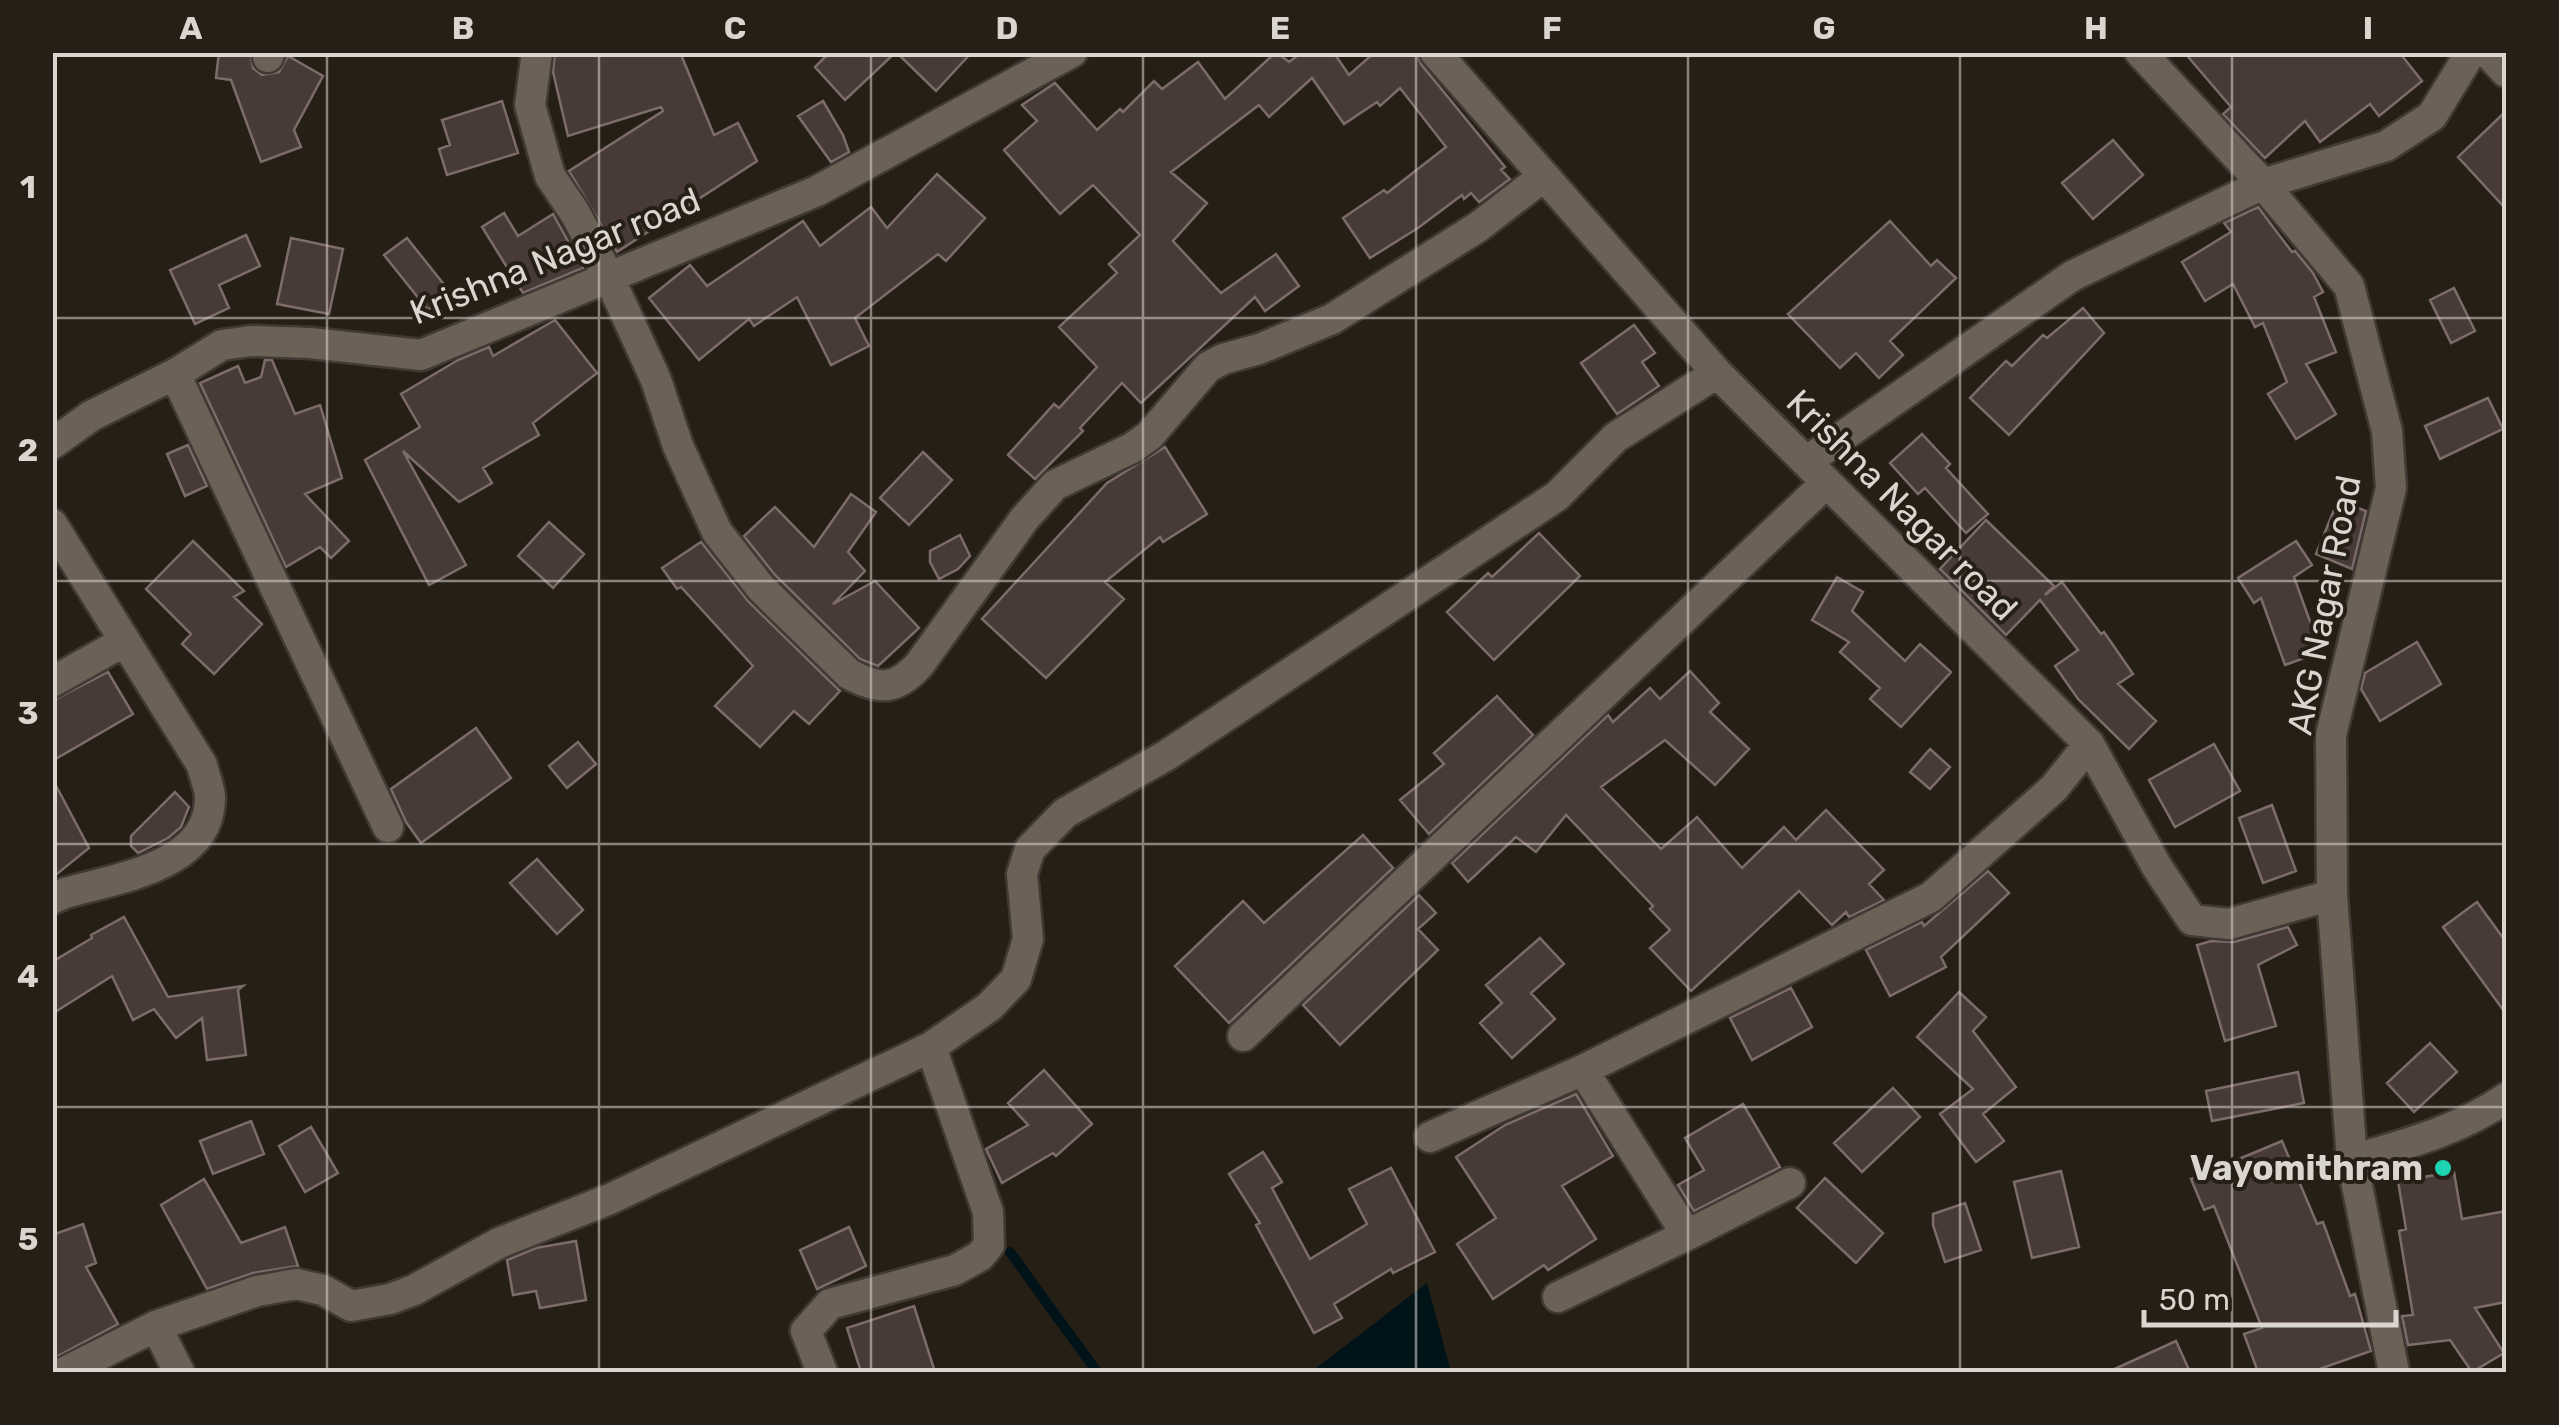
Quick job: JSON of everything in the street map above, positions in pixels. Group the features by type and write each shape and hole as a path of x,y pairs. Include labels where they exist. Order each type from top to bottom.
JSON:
{"street":[{"path":"537,52 530,105 550,176 608,275 656,380 678,446 717,532 761,588 849,674 866,683 887,687 906,679 919,665 1032,509 1055,486 1149,436 1208,368 1332,319 1478,227 1544,176"},
{"name":"Krishna Nagar road","path":"52,444 92,416 222,346 251,341 310,342 421,355 817,191 1072,52"},
{"name":"Krishna Nagar road","path":"1436,52 1717,373 2089,744 2157,867 2192,920 2229,924 2332,895"},
{"name":"AKG Nagar Road","path":"2140,52 2263,184 2349,286 2387,431 2391,488 2331,735 2332,895 2352,1160 2383,1370"},
{"path":"1243,1036 1815,473 2072,276 2263,184 2386,146 2432,116 2470,52"},
{"path":"2487,52 2506,72"},
{"path":"65,1372 156,1326 257,1291 296,1284 323,1290 351,1306 390,1299 500,1243 610,1199 931,1048 989,1007 1016,979 1028,939 1022,874 1030,848 1065,813 1167,755 1557,496 1616,437 1717,373"},
{"path":"175,374 388,827"},
{"path":"52,524 202,765 210,797 199,839 164,864 52,899"},
{"path":"52,682 125,641"},
{"path":"1430,1137 1583,1070 1932,897 2054,788 2089,744"},
{"path":"822,1372 806,1331 830,1304 955,1270 980,1256 989,1245 988,1212 931,1048"},
{"path":"1583,1070 1687,1235"},
{"path":"2352,1160 2426,1138 2489,1110 2506,1098"},
{"path":"1558,1297 1790,1183"},
{"path":"156,1326 179,1372"}],"shaded area":[{"path":"1427,1283 1451,1372 1311,1372"}],"building":[{"path":"219,52 250,52 253,68 262,75 279,72 288,56 323,76 294,130 301,147 261,162 231,80 216,78"},
{"path":"555,52 680,52 714,135 738,123 757,161 617,252 569,171 663,111 661,107 568,136 553,72"},
{"path":"830,52 896,52 845,100 815,67"},
{"path":"896,52 972,52 936,91"},
{"path":"1276,52 1289,62 1297,56 1294,52 1341,52 1336,56 1349,75 1375,52 1416,52 1421,64 1505,167 1501,170 1510,179 1479,202 1471,193 1464,199 1462,195 1370,258 1343,218 1384,190 1387,193 1446,147 1400,88 1380,106 1377,102 1344,124 1312,78 1269,117 1259,105 1171,172 1207,203 1173,241 1221,293 1276,254 1299,286 1265,311 1255,297 1141,403 1122,383 1080,428 1083,431 1035,479 1008,455 1054,404 1059,408 1097,367 1059,327 1117,273 1109,264 1140,235 1093,185 1060,214 1004,150 1037,121 1022,105 1055,83 1097,130 1120,109 1123,112 1154,81 1162,89 1198,62 1225,99"},
{"path":"2184,52 2399,52 2422,81 2379,116 2370,104 2320,142 2305,121 2265,158 2223,114 2231,107"},
{"path":"502,101 518,153 447,175 439,149 450,145 442,120"},
{"path":"823,101 849,152 831,162 798,116"},
{"path":"2506,111 2506,209 2458,157"},
{"path":"2113,140 2143,175 2093,219 2062,183"},
{"path":"937,174 985,218 946,261 938,254 855,318 869,346 831,365 797,297 754,326 749,319 699,360 649,298 690,265 707,286 803,221 820,246 871,207 887,228"},
{"path":"2258,207 2313,273 2323,292 2314,297 2336,352 2306,364 2336,414 2296,439 2268,394 2287,382 2263,323 2255,327 2233,284 2205,301 2182,262 2231,232 2224,223"},
{"path":"504,213 518,236 553,214 583,268 523,293 482,227"},
{"path":"1890,221 1931,266 1937,260 1956,278 1890,341 1903,355 1879,378 1856,353 1840,368 1788,314"},
{"path":"246,235 260,266 219,285 229,308 195,324 170,270"},
{"path":"291,238 343,249 329,314 277,304"},
{"path":"407,238 450,292 428,310 384,255"},
{"path":"2454,288 2475,331 2451,343 2430,300"},
{"path":"2083,308 2104,333 2009,435 1970,398 2006,361 2012,366 2043,335 2047,338"},
{"path":"555,320 597,373 533,423 539,435 483,468 492,483 459,502 403,451 466,565 429,585 365,460 420,427 401,394 458,360 489,347 493,356"},
{"path":"1634,325 1655,353 1642,362 1659,386 1617,414 1581,363"},
{"path":"265,360 272,360 295,414 320,405 342,478 305,494 349,541 331,558 320,547 286,567 200,383 238,366 245,383 261,377"},
{"path":"2488,398 2503,429 2440,459 2425,426"},
{"path":"1922,434 1950,464 1946,468 1988,514 1966,533 1925,488 1918,494 1890,463"},
{"path":"188,445 207,486 185,496 167,454"},
{"path":"1165,447 1207,514 1163,542 1160,537 1105,582 1124,599 1046,678 982,619 1107,483"},
{"path":"923,452 952,480 909,525 880,498"},
{"path":"851,494 876,512 848,552 865,571 833,604 875,581 919,628 878,666 860,659 775,575 744,536 775,507 814,547"},
{"path":"2338,500 2366,511 2352,569 2316,554"},
{"path":"1986,520 2054,586 2045,595 2062,582 2133,674 2118,684 2156,721 2129,749 2078,699 2055,666 2078,650 2040,600 2006,635 1940,569"},
{"path":"549,522 584,554 553,588 518,556"},
{"path":"1539,533 1580,576 1494,660 1447,612"},
{"path":"960,535 970,556 958,569 939,579 930,562 930,551"},
{"path":"193,541 244,591 234,597 262,624 214,674 182,644 191,634 146,589"},
{"path":"2296,541 2312,565 2294,577 2321,652 2285,665 2261,598 2254,603 2238,578"},
{"path":"701,542 748,601 840,691 809,724 794,711 760,747 715,706 753,666 681,587 677,589 662,568"},
{"path":"1837,577 1863,592 1852,611 1905,661 1920,644 1951,672 1901,727 1870,699 1880,688 1840,652 1849,642 1812,620"},
{"path":"2417,642 2441,684 2380,721 2361,689 2365,673"},
{"path":"1690,671 1719,703 1710,712 1749,749 1715,785 1665,740 1601,787 1661,849 1697,817 1742,868 1784,827 1796,840 1826,810 1884,870 1869,884 1884,900 1849,917 1846,912 1832,925 1799,891 1691,991 1650,948 1670,930 1650,909 1653,906 1566,815 1536,852 1516,837 1468,882 1452,863 1608,715 1613,722 1650,688 1660,699"},
{"path":"108,672 133,714 52,761 52,701"},
{"path":"1497,696 1533,735 1429,834 1400,800 1444,764 1434,753"},
{"path":"476,728 511,778 421,843 391,789"},
{"path":"578,742 596,764 567,788 549,766"},
{"path":"2214,744 2240,791 2175,827 2149,780"},
{"path":"1930,749 1950,767 1930,789 1910,772"},
{"path":"52,778 89,848 52,878"},
{"path":"175,792 189,807 181,827 138,853 131,846 131,836"},
{"path":"2272,805 2296,871 2263,883 2239,818"},
{"path":"1363,835 1393,868 1229,1023 1175,966 1243,901 1264,923"},
{"path":"537,859 583,910 557,934 510,883"},
{"path":"1988,871 2009,893 1941,957 1946,967 1890,996 1866,950 1922,922 1924,926"},
{"path":"1419,895 1436,913 1418,929 1438,950 1340,1045 1303,1005"},
{"path":"2477,902 2506,942 2506,1014 2443,927"},
{"path":"124,917 168,997 243,986 238,990 246,1055 207,1060 202,1018 176,1038 154,1009 133,1020 112,976 52,1014 52,962"},
{"path":"2288,927 2297,945 2258,965 2276,1026 2225,1041 2197,945 2234,942"},
{"path":"1540,938 1564,964 1531,993 1555,1019 1512,1058 1480,1023 1502,1003 1486,985"},
{"path":"1791,988 1812,1027 1752,1060 1730,1018"},
{"path":"1959,992 1986,1017 1973,1031 2016,1087 1983,1114 2004,1141 1976,1162 1940,1114 1973,1089 1917,1037"},
{"path":"2430,1043 2457,1072 2414,1112 2387,1083"},
{"path":"1044,1070 1092,1124 1056,1156 1053,1153 1002,1183 986,1149 1028,1125 1008,1103"},
{"path":"2298,1072 2304,1103 2212,1121 2206,1091"},
{"path":"1893,1088 1920,1117 1862,1172 1834,1143"},
{"path":"1576,1094 1613,1156 1562,1186 1596,1239 1548,1270 1544,1265 1493,1299 1457,1244 1496,1218 1456,1157 1505,1125"},
{"path":"1743,1104 1780,1167 1694,1211 1678,1185 1704,1170 1685,1138"},
{"path":"251,1121 264,1154 213,1174 200,1141"},
{"path":"311,1127 338,1173 305,1192 279,1146"},
{"path":"2282,1141 2317,1224 2323,1222 2350,1296 2355,1294 2371,1351 2311,1372 2258,1372 2244,1334 2262,1328 2214,1206 2204,1210 2191,1179"},
{"path":"1263,1152 1282,1182 1272,1188 1310,1259 1367,1224 1349,1189 1391,1168 1435,1252 1393,1273 1391,1269 1334,1304 1342,1318 1314,1333 1256,1225 1260,1223 1229,1174"},
{"path":"2061,1171 2079,1247 2032,1258 2014,1182"},
{"path":"2454,1172 2462,1219 2506,1211 2506,1302 2475,1308 2504,1353 2472,1372 2450,1340 2408,1345 2402,1316 2413,1315 2399,1231 2406,1229 2398,1181"},
{"path":"1825,1178 1883,1233 1856,1263 1797,1208"},
{"path":"204,1179 241,1243 285,1227 298,1266 253,1273 207,1289 161,1205"},
{"path":"1965,1203 1981,1250 1945,1262 1933,1214"},
{"path":"83,1224 96,1263 86,1267 118,1324 52,1359 52,1235"},
{"path":"849,1227 866,1266 817,1289 800,1250"},
{"path":"576,1241 586,1300 540,1308 536,1291 513,1295 507,1260 536,1248"},
{"path":"914,1306 935,1372 861,1372 847,1328"},
{"path":"2176,1341 2190,1372 2108,1372"}],"waterway":[{"path":"1010,1252 1097,1372"}],"place":[{"name":"Vayomithram","path":"2443,1168"}]}
